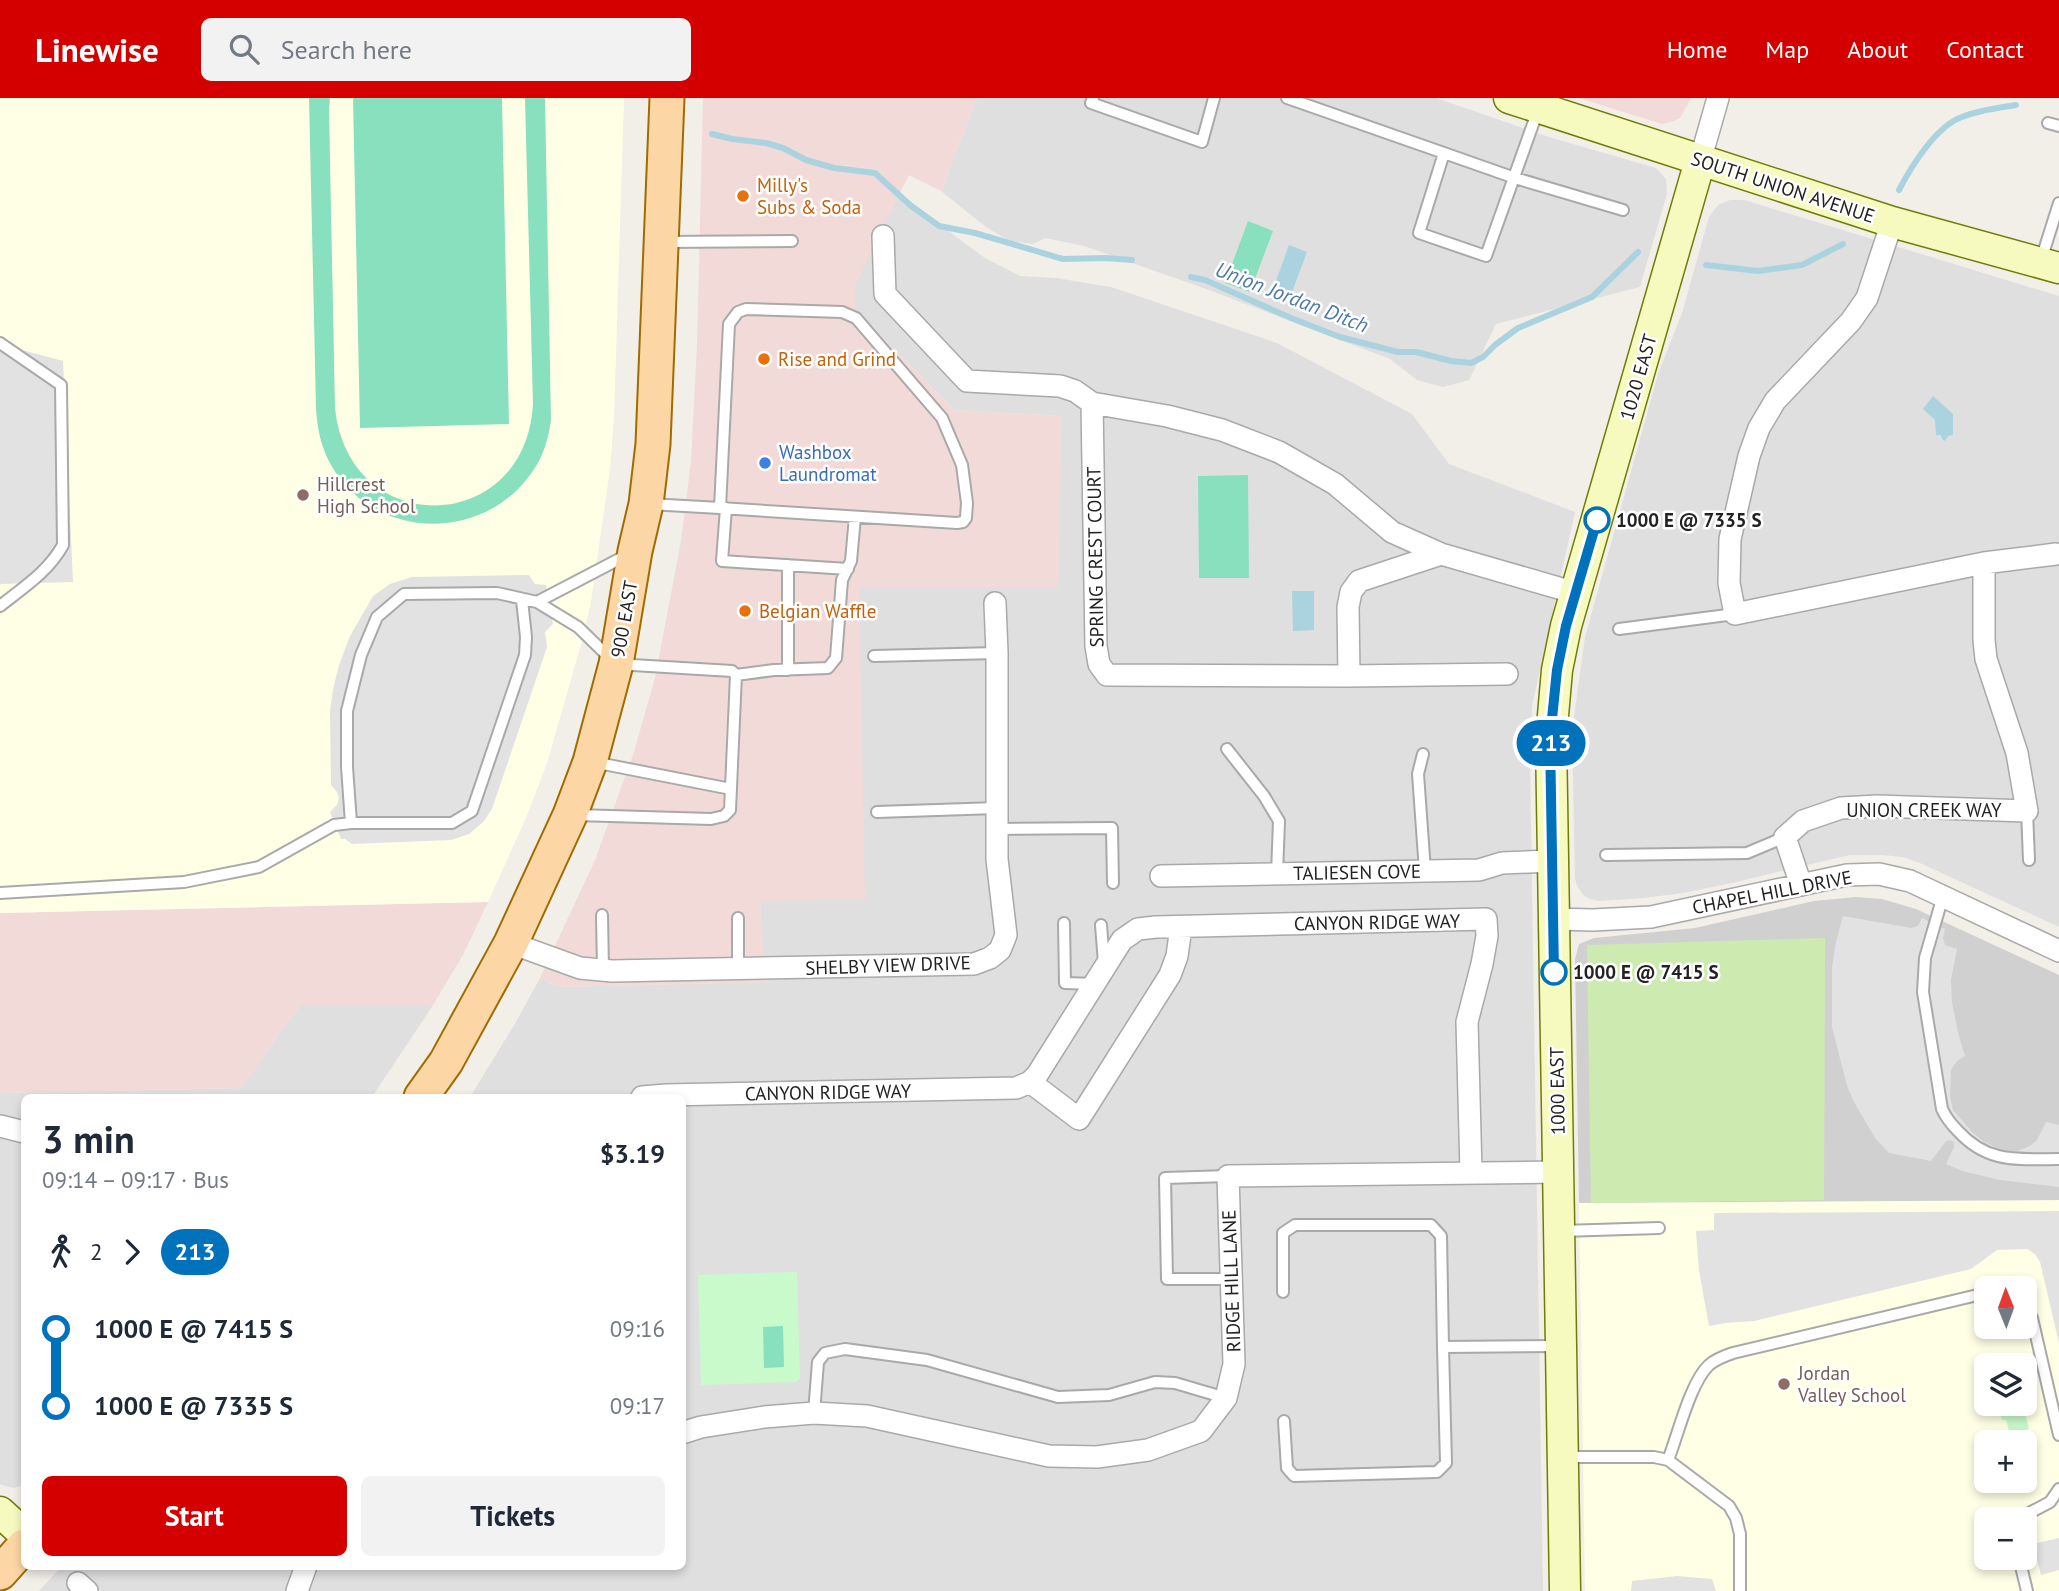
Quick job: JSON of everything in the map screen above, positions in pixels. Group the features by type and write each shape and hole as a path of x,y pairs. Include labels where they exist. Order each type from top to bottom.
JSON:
{"main road":[{"name":"900 EAST","path":"423,1094 446,1062 511,943 569,815 590,762 617,664 635,551 646,504 653,444 667,98"},
{"path":"0,1573 21,1549"}],"street":[{"name":"SOUTH UNION AVENUE","path":"1509,98 1892,222 2050,266"},
{"path":"1700,161 1718,98"},
{"name":"1020 EAST","path":"1576,593 1700,161"},
{"path":"1892,222 1867,298 1851,321 1775,401 1759,428 1748,456 1730,539 1729,583 1735,614 1983,563 2058,557"},
{"path":"883,236 885,294 967,381 1060,386 1075,391 1092,403 1167,415 1222,430 1279,452 1335,484 1392,532 1441,554 1576,593"},
{"name":"SPRING CREST COURT","path":"1092,403 1096,646 1099,664 1107,675 1507,674"},
{"path":"1349,676 1348,607 1351,592 1359,581 1441,554"},
{"name":"UNION CREEK WAY","path":"1786,837 1803,821 1842,808 2027,811 2017,754 1986,659 1983,563"},
{"name":"1000 EAST","path":"1565,1591 1550,738 1557,670 1576,593"},
{"name":"SHELBY VIEW DRIVE","path":"511,943 580,968 603,970 974,964 990,958 1000,950 1006,935 997,859 995,603"},
{"path":"1786,837 1801,885"},
{"name":"TALIESEN COVE","path":"1161,876 1479,870 1502,863 1552,861"},
{"name":"CHAPEL HILL DRIVE","path":"1553,919 1650,917 1847,875 1879,874 1910,881 2059,951"},
{"name":"CANYON RIDGE WAY","path":"686,1096 1016,1088 1030,1082 1037,1074 1122,940 1138,929 1486,919 1484,954 1467,1022 1471,1172"},
{"path":"1030,1082 1079,1119 1170,975 1177,956 1181,927"},
{"path":"0,1126 21,1131"},
{"path":"1227,1176 1558,1172"},
{"name":"RIDGE HILL LANE","path":"686,1432 764,1417 814,1413 867,1416 1049,1456 1097,1457 1148,1450 1201,1431 1227,1398 1234,1364 1227,1176"},
{"path":"0,1512 21,1531"},
{"path":"298,1591 305,1570"}],"lane":[{"path":"1093,98 1091,103 1202,142 1214,98"},
{"path":"1287,98 1515,178 1623,210"},
{"path":"1444,153 1419,233 1486,256 1539,108"},
{"path":"2050,266 2059,203"},
{"path":"661,242 792,241"},
{"path":"646,504 723,508 957,523 963,522 966,518 967,503 962,465 942,418 856,317 842,312 746,309 738,312 729,324 723,508 723,561 848,569"},
{"path":"0,343 61,385 63,545 54,561 44,571 0,606"},
{"path":"351,823 347,711 360,655 377,617 404,594 497,593 537,602 578,627 617,664 732,671 736,675 828,668 836,657 842,580 851,561 855,517"},
{"path":"537,602 635,551"},
{"path":"788,565 788,670"},
{"path":"0,893 184,882 259,867 334,825 452,823 472,811 525,655 522,600"},
{"path":"1619,629 1735,614"},
{"path":"874,656 997,653"},
{"path":"569,815 710,819 724,816 730,810 736,675"},
{"path":"1227,749 1264,796 1279,821 1277,874"},
{"path":"1423,754 1418,774 1424,871"},
{"path":"590,762 731,789"},
{"path":"2027,811 2029,860"},
{"path":"877,812 1112,828 1113,884"},
{"name":"UNION CREEK WAY","path":"1605,855 1747,853 1786,837"},
{"path":"1943,896 1925,958 1923,992 1942,1109 1947,1119 1967,1141 1983,1152 2015,1159 2059,1159"},
{"path":"602,915 603,970"},
{"path":"738,918 738,969"},
{"path":"1064,923 1065,983 1099,977 1101,925"},
{"path":"1227,1176 1165,1178 1167,1279 1230,1279"},
{"path":"1283,1292 1283,1233 1295,1225 1431,1225 1441,1236 1446,1463 1437,1472 1294,1476 1287,1468 1284,1421"},
{"path":"1559,1231 1659,1228"},
{"path":"1668,1460 1698,1380 1708,1366 1719,1358 1974,1296"},
{"path":"2037,1339 2058,1428"},
{"path":"1443,1348 1562,1346"},
{"path":"814,1413 818,1362 825,1353 845,1349 928,1360 1058,1397 1109,1395 1155,1382 1175,1383 1227,1398"},
{"path":"1562,1457 1654,1457 1668,1460 1729,1506 1736,1518 1740,1534 1740,1591"},
{"path":"2037,1509 2050,1502 2059,1489"},
{"path":"2022,1570 2027,1591"}],"shaded area":[{"name":"Hillcrest High School","path":"0,98 624,98 614,417 610,469 591,602 547,763 526,818 488,902 0,913"},
{"path":"703,98 977,98 941,191 909,175 855,284 855,309 954,410 1062,416 1058,587 859,587 865,899 760,901 765,982 558,987 540,978 595,860 633,755 655,678 681,541 691,461 697,345"},
{"path":"977,98 1436,98 1549,137 1656,168 1666,179 1667,194 1640,287 1496,324 1469,380 1443,387 1417,380 1390,359 1084,246 1045,238 1033,244 1010,241 986,227 941,191"},
{"path":"1579,98 1691,98 1680,118 1662,124"},
{"path":"898,194 985,258 1020,276 1056,278 1111,287 1277,343 1412,414 1449,464 1575,512 1532,706 1530,759 1543,1591 39,1591 58,1570 686,1570 686,1094 472,1094 540,978 558,987 764,982 760,900 859,587 1062,416 954,410 855,309 855,284"},
{"path":"1730,200 1744,200 2059,296 2059,927 1922,864 1903,857 1882,855 1850,855 1732,883 1644,898 1599,901 1583,895 1578,887 1575,880 1572,731 1585,637 1658,374 1682,313 1709,217 1718,205"},
{"path":"0,344 63,361 73,582 0,584"},
{"path":"529,575 535,584 546,585 553,624 545,632 547,647 492,809 484,821 469,834 451,840 352,844 341,839 330,812 337,805 339,798 331,785 330,711 339,665 350,636 373,596 390,584 412,577"},
{"path":"1856,897 1882,899 1916,909 2059,975 2059,1200 1579,1203 1575,959 1579,944 1594,938 1695,928 1814,901"},
{"path":"488,902 463,955 433,1005 300,1005 241,1088 0,1093 0,913"},
{"path":"1843,916 1911,928 1918,926 1922,918 1945,929 1945,945 1957,949 1951,980 1952,1002 1965,1056 1957,1061 1951,1070 1950,1096 1953,1110 1984,1142 2004,1151 2017,1151 2030,1146 2037,1140 2046,1122 2059,1125 2059,1187 2000,1180 1962,1171 1946,1164 1954,1147 1954,1142 1950,1140 1946,1141 1931,1161 1889,1153 1875,1138 1847,1086 1832,1027 1832,967"},
{"path":"300,1005 433,1005 374,1094 21,1094 21,1486 13,1488 0,1484 0,1093 241,1088"},
{"name":"Jordan Valley School","path":"2059,1200 2059,1591 1585,1591 1579,1203"},
{"path":"2059,1211 2059,1343 2040,1262 2035,1254 2027,1249 1997,1250 1971,1269 1754,1321 1709,1326 1699,1271 1696,1231 1714,1230 1714,1213"},
{"path":"2059,1538 2059,1570 2041,1575 2037,1543"},
{"path":"1677,1576 1712,1579 1716,1591 1631,1591 1632,1581"}],"green space":[{"path":"309,98 330,98 335,408 347,451 371,482 402,500 437,505 471,498 501,479 523,448 533,404 525,98 545,98 551,421 541,457 522,485 497,506 468,519 438,524 407,521 378,510 352,492 331,465 325,451 316,408"},
{"path":"353,98 502,98 509,424 360,428"},
{"path":"1248,221 1273,231 1250,292 1225,283"},
{"path":"1248,475 1249,578 1199,578 1198,476"},
{"path":"1825,938 1824,1200 1591,1203 1587,945"},
{"path":"797,1272 800,1379 796,1382 701,1385 698,1275"},
{"path":"783,1326 784,1367 764,1368 763,1327"},
{"path":"2001,1416 2026,1416 2029,1429 2009,1430 2006,1420 2002,1420"}],"water":[{"path":"1289,245 1307,252 1291,295 1273,289"},
{"path":"1933,396 1953,414 1953,435 1948,436 1945,441 1941,435 1936,435 1935,420 1923,409"},
{"path":"1292,591 1314,591 1314,630 1293,631"}],"waterway":[{"name":"Union Jordan Ditch","path":"1899,190 1925,148 1952,122 1975,113 2016,105"},
{"name":"Union Jordan Ditch","path":"712,134 766,143 806,160 834,168 875,173 910,205 939,226 975,233 1063,259 1132,260"},
{"name":"Union Jordan Ditch","path":"1706,265 1758,271 1802,265 1843,244"},
{"name":"Union Jordan Ditch","path":"1191,277 1205,280 1340,337 1398,352 1416,352 1471,363 1483,357 1518,328 1592,297 1638,252"}],"bus line":[{"name":"213","path":"1554,972 1550,738 1557,670 1566,626 1597,520"}],"place":[{"name":"Milly's Subs & Soda","path":"743,196"},
{"name":"Rise and Grind","path":"764,359"},
{"name":"Washbox Laundromat","path":"765,463"},
{"name":"Hillcrest High School","path":"303,495"},
{"name":"1000 E @ 7335 S","path":"1597,520"},
{"name":"Belgian Waffle","path":"745,611"},
{"name":"1000 E @ 7415 S","path":"1554,972"},
{"name":"Jordan Valley School","path":"1784,1384"}]}
